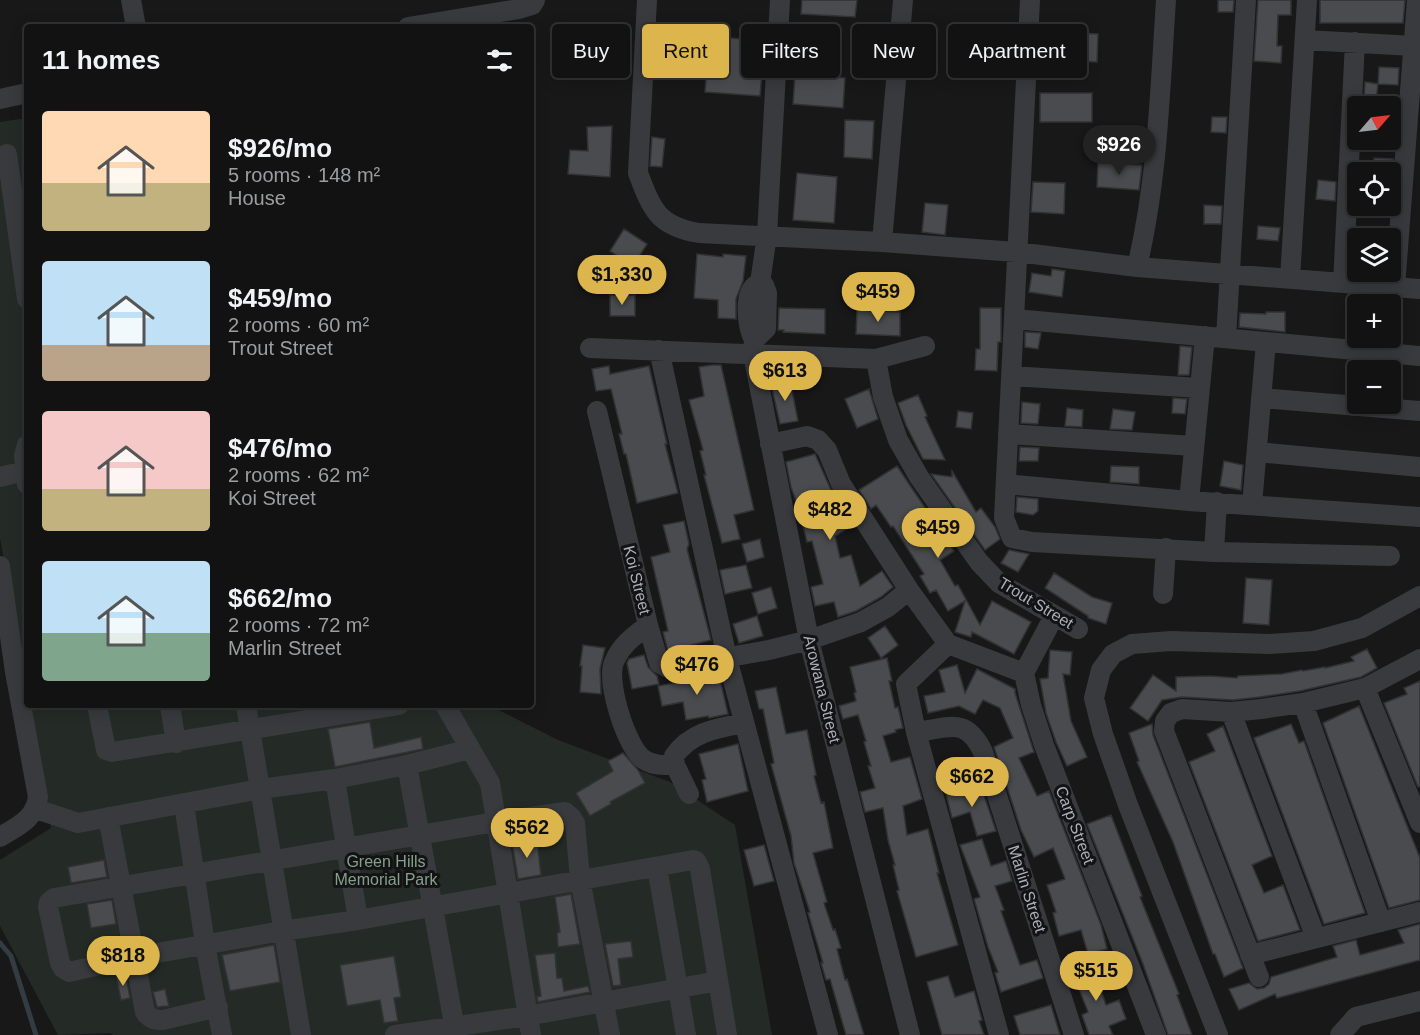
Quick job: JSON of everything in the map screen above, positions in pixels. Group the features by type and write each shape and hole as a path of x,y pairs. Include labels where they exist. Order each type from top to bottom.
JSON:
{"street":[{"path":"131,0 135,24"},
{"path":"442,24 465,22 519,9 532,5 535,0"},
{"path":"647,0 638,173 647,197 662,219 680,230 1016,252 1137,267 1420,289"},
{"name":"Arowana Street","path":"780,0 766,235 760,283 754,286 749,293 748,329 809,640 910,1035"},
{"path":"882,242 903,0"},
{"path":"1030,0 1004,518 1012,538 1032,542 1214,552 1390,556"},
{"path":"1137,267 1148,223 1156,158 1166,0"},
{"path":"1226,338 1246,0"},
{"path":"1290,279 1307,0"},
{"path":"1395,287 1417,0"},
{"path":"1305,40 1414,46"},
{"path":"1343,283 1355,42"},
{"path":"0,99 24,94"},
{"path":"8,154 24,268"},
{"path":"1015,319 1420,356"},
{"path":"1189,501 1205,336"},
{"path":"1252,505 1266,342"},
{"path":"590,348 660,350 753,347 876,359 925,346"},
{"path":"660,350 727,658 828,1035"},
{"name":"Trout Street","path":"876,359 883,397 898,440 919,477 979,562 999,583 1078,629"},
{"path":"1012,376 1199,388"},
{"path":"1262,398 1420,411"},
{"name":"Koi Street","path":"597,411 648,625 659,663 663,667 727,658 809,640 861,622 888,607 909,590"},
{"path":"1008,434 1194,446"},
{"path":"770,444 807,436 818,440 823,445 841,484 909,590 948,644 1024,673 1054,616"},
{"path":"1257,452 1420,467"},
{"path":"0,477 24,477"},
{"path":"1006,484 1189,501 1420,517"},
{"path":"1214,552 1217,502"},
{"path":"1164,594 1166,548"},
{"path":"0,567 15,672 38,797 36,809 25,823 0,837"},
{"path":"1218,1035 1128,805 1103,734 1094,698 1101,670 1113,654 1132,644 1171,642 1270,644 1314,641 1362,628 1420,596"},
{"path":"648,625 629,639 619,651 612,665 619,715 633,747 643,759 657,765 675,765"},
{"path":"948,644 906,684 916,732 999,1035"},
{"path":"1259,977 1164,731 1165,721 1171,713 1182,709 1231,712 1303,703 1365,687 1420,659"},
{"name":"Carp Street","path":"1024,673 1031,705 1044,745 1156,1035"},
{"path":"1365,687 1420,823"},
{"path":"1303,703 1381,922"},
{"path":"98,708 106,750 112,752 250,730 320,711 356,708"},
{"path":"170,708 176,743"},
{"path":"246,708 301,1035"},
{"path":"447,708 490,783 531,1035"},
{"path":"1231,712 1316,938"},
{"path":"688,795 675,765 674,756 681,745 709,730 744,723"},
{"name":"Marlin Street","path":"916,732 958,726 968,730 976,737 983,752 1074,1035"},
{"path":"36,809 78,823 260,789 335,779 407,765 470,749"},
{"path":"407,765 455,1030"},
{"path":"335,779 358,920"},
{"path":"184,804 205,944 222,1035"},
{"path":"610,1035 580,879 575,823 566,813 495,822 346,847 54,898 49,902 48,907 63,968 69,972 205,944 358,920 580,879 693,860 699,864 727,1035"},
{"path":"108,817 145,1012 154,1020 163,1020 218,1007"},
{"path":"657,867 686,1035"},
{"path":"1250,955 1420,912"},
{"path":"395,1035 455,1030 718,981"},
{"path":"1340,1035 1356,1017 1420,1001"}],"green space":[{"path":"24,118 24,676 0,538 0,122"},
{"name":"Green Hills Memorial Park","path":"30,708 495,708 558,740 670,782 735,825 772,1035 113,1035 110,1033 58,1035 0,926 0,860 51,828"}],"building":[{"path":"802,0 857,0 855,17 801,14"},
{"path":"1218,0 1234,0 1233,12 1218,12"},
{"path":"1258,0 1291,0 1291,15 1278,15 1277,46 1282,46 1281,63 1254,61"},
{"path":"1320,0 1405,0 1403,23 1320,23"},
{"path":"1087,34 1098,34 1097,62 1087,62"},
{"path":"729,38 741,39 741,78 762,78 760,96 705,92 706,78 729,78"},
{"path":"1379,67 1399,68 1398,85 1378,84"},
{"path":"795,78 845,78 843,108 793,104"},
{"path":"1365,82 1378,84 1377,96 1364,96"},
{"path":"1040,93 1092,93 1092,122 1040,122"},
{"path":"1212,117 1227,117 1226,133 1211,132"},
{"path":"845,120 874,121 872,159 844,157"},
{"path":"612,126 610,177 568,174 570,150 588,151 587,127"},
{"path":"652,137 665,139 662,167 650,166"},
{"path":"1374,158 1393,159 1393,162 1374,162"},
{"path":"1098,162 1142,165 1139,190 1097,187"},
{"path":"797,173 837,177 834,223 793,220"},
{"path":"1318,180 1336,182 1335,201 1316,199"},
{"path":"1033,182 1065,183 1064,214 1031,212"},
{"path":"925,203 948,205 945,235 922,232"},
{"path":"1204,205 1222,206 1221,224 1204,224"},
{"path":"1258,226 1280,228 1278,241 1257,239"},
{"path":"624,229 647,244 633,266 610,251"},
{"path":"697,254 723,257 723,254 746,256 743,281 736,299 736,319 718,318 718,300 694,298"},
{"path":"1052,269 1065,271 1062,297 1029,292 1032,273 1051,276"},
{"path":"610,295 635,295 635,316 610,316"},
{"path":"779,308 825,309 825,334 778,330"},
{"path":"980,308 1001,308 1001,342 998,342 997,371 975,370 976,349 980,349"},
{"path":"857,310 900,312 900,336 856,334"},
{"path":"1266,312 1285,312 1285,332 1239,327 1240,313 1266,314"},
{"path":"1025,332 1041,333 1038,349 1025,347"},
{"path":"1180,346 1192,347 1189,375 1178,375"},
{"path":"721,365 754,510 734,515 740,539 722,543 704,475 706,475 700,451 703,450 689,400 704,396 699,367"},
{"path":"609,366 610,374 649,366 678,493 637,503 619,434 622,434 611,389 596,391 592,369"},
{"path":"790,380 798,421 780,424 771,384"},
{"path":"869,389 878,419 857,428 845,399"},
{"path":"918,395 927,416 925,417 945,460 923,459 906,425 898,403"},
{"path":"1173,398 1187,399 1185,414 1172,413"},
{"path":"1022,402 1040,404 1038,424 1021,423"},
{"path":"1067,408 1083,410 1082,427 1065,426"},
{"path":"1113,409 1135,412 1132,430 1110,429"},
{"path":"958,411 973,413 971,429 956,427"},
{"path":"1020,447 1039,448 1038,461 1019,461"},
{"path":"815,454 831,490 853,525 835,536 840,558 851,555 860,586 882,571 893,587 881,597 856,611 838,617 834,602 815,606 811,587 823,584 812,541 807,542 786,462"},
{"path":"1224,461 1243,465 1241,490 1220,486"},
{"path":"897,466 954,551 940,560 955,586 958,585 980,625 992,601 1031,622 1014,654 972,632 971,637 955,632 965,601 948,611 936,590 930,593 920,576 924,574 893,526 891,527 876,505 871,509 859,490"},
{"path":"1111,466 1139,467 1139,484 1110,482"},
{"path":"952,471 976,512 981,508 995,527 1000,539 985,550 931,474 952,477"},
{"path":"1017,497 1038,499 1038,511 1033,515 1016,512"},
{"path":"684,521 689,544 687,549 711,640 668,651 663,632 668,631 651,557 670,552 663,525"},
{"path":"760,539 764,557 747,562 742,544"},
{"path":"1009,550 1029,554 1018,572 1001,563"},
{"path":"746,565 752,588 725,594 720,570"},
{"path":"1054,573 1092,597 1112,603 1106,624 1088,618 1045,588"},
{"path":"1246,578 1272,580 1269,625 1243,623"},
{"path":"771,587 777,608 758,614 752,593"},
{"path":"757,616 763,636 739,643 733,624"},
{"path":"885,626 898,645 881,658 868,638"},
{"path":"583,645 605,648 600,669 601,694 580,692"},
{"path":"1367,649 1377,668 1361,677 1300,691 1260,697 1233,700 1182,697 1162,700 1148,721 1130,708 1153,675 1176,691 1176,677 1237,678 1238,676 1282,674 1325,668 1354,661 1351,657"},
{"path":"1050,650 1072,652 1070,675 1063,674 1071,721 1087,757 1067,766 1046,713 1040,679 1048,678"},
{"path":"644,655 648,667 657,676 659,684 632,689 627,663 629,659"},
{"path":"887,658 895,708 898,707 903,728 883,736 891,762 910,757 922,799 903,806 907,835 928,829 939,873 937,873 958,945 916,957 897,891 899,890 893,865 895,865 883,808 865,812 860,792 875,788 868,766 871,766 864,742 866,741 858,715 843,719 839,706 856,701 850,667"},
{"path":"957,665 965,693 977,669 1015,689 1034,752 1019,758 1037,796 1049,791 1101,925 1107,949 1088,954 1081,930 1059,936 1053,913 1056,912 1047,885 1065,879 1053,848 1034,857 1021,830 994,747 1013,738 1000,708 983,700 975,714 959,706 928,713 924,696 945,692 939,670"},
{"path":"718,671 728,714 686,720 683,702 662,706 658,686 700,678 700,675"},
{"path":"1420,681 1420,786 1418,787 1384,703 1407,694 1404,688"},
{"path":"776,687 786,734 807,730 816,775 814,776 821,803 824,802 833,848 813,853 827,902 824,903 841,948 837,949 845,980 847,979 864,1035 846,1035 830,979 826,980 808,913 810,912 794,863 791,836 771,764 774,763 763,709 759,709 755,691"},
{"path":"1359,706 1420,858 1420,900 1389,908 1323,723"},
{"path":"370,722 374,748 421,737 423,749 335,767 328,729"},
{"path":"1152,724 1153,735 1243,968 1224,977 1215,954 1213,954 1173,842 1137,762 1139,761 1129,733"},
{"path":"1291,724 1299,743 1304,741 1365,913 1324,924 1254,738"},
{"path":"1223,726 1272,856 1252,865 1264,893 1283,885 1300,930 1258,941 1189,762 1215,751 1207,734"},
{"path":"738,744 748,791 707,802 702,780 706,779 699,754"},
{"path":"623,753 638,770 645,783 590,816 576,793 613,771 608,761"},
{"path":"980,783 996,831 977,836 970,812 952,818 946,794"},
{"path":"1111,815 1142,896 1140,897 1179,994 1177,995 1192,1035 1168,1035 1143,964 1087,824"},
{"path":"537,839 541,875 518,879 512,842"},
{"path":"982,839 991,866 1006,861 1012,881 995,886 1004,910 1001,911 1020,965 1037,960 1043,978 1001,992 995,973 998,972 974,899 980,897 960,845"},
{"path":"764,845 774,881 754,886 744,850"},
{"path":"104,860 107,877 71,883 68,867"},
{"path":"571,894 580,944 558,947 557,933 560,932 555,897"},
{"path":"112,900 116,924 91,928 87,904"},
{"path":"1420,924 1420,960 1277,998 1275,994 1239,1010 1229,989 1249,983 1257,989 1264,988 1269,984 1271,977 1337,957 1333,946 1356,940 1360,955 1404,943 1398,930"},
{"path":"631,941 633,957 618,959 621,985 613,986 605,944"},
{"path":"274,945 280,982 230,991 222,955"},
{"path":"555,953 557,978 562,978 564,991 588,986 590,992 538,1002 537,997 541,996 535,955"},
{"path":"394,956 401,997 394,998 398,1021 384,1023 380,1000 347,1006 340,965"},
{"path":"1091,960 1106,1005 1119,1000 1126,1019 1109,1026 1113,1035 1089,1035 1082,1015 1088,1012 1070,966"},
{"path":"126,975 130,998 121,1000 116,977"},
{"path":"948,976 955,997 974,991 984,1035 942,1035 927,982"},
{"path":"165,989 169,1006 157,1007 153,992"},
{"path":"1051,1005 1060,1035 1020,1035 1014,1016"}],"waterway":[{"path":"0,943 11,956 36,1035"}]}
